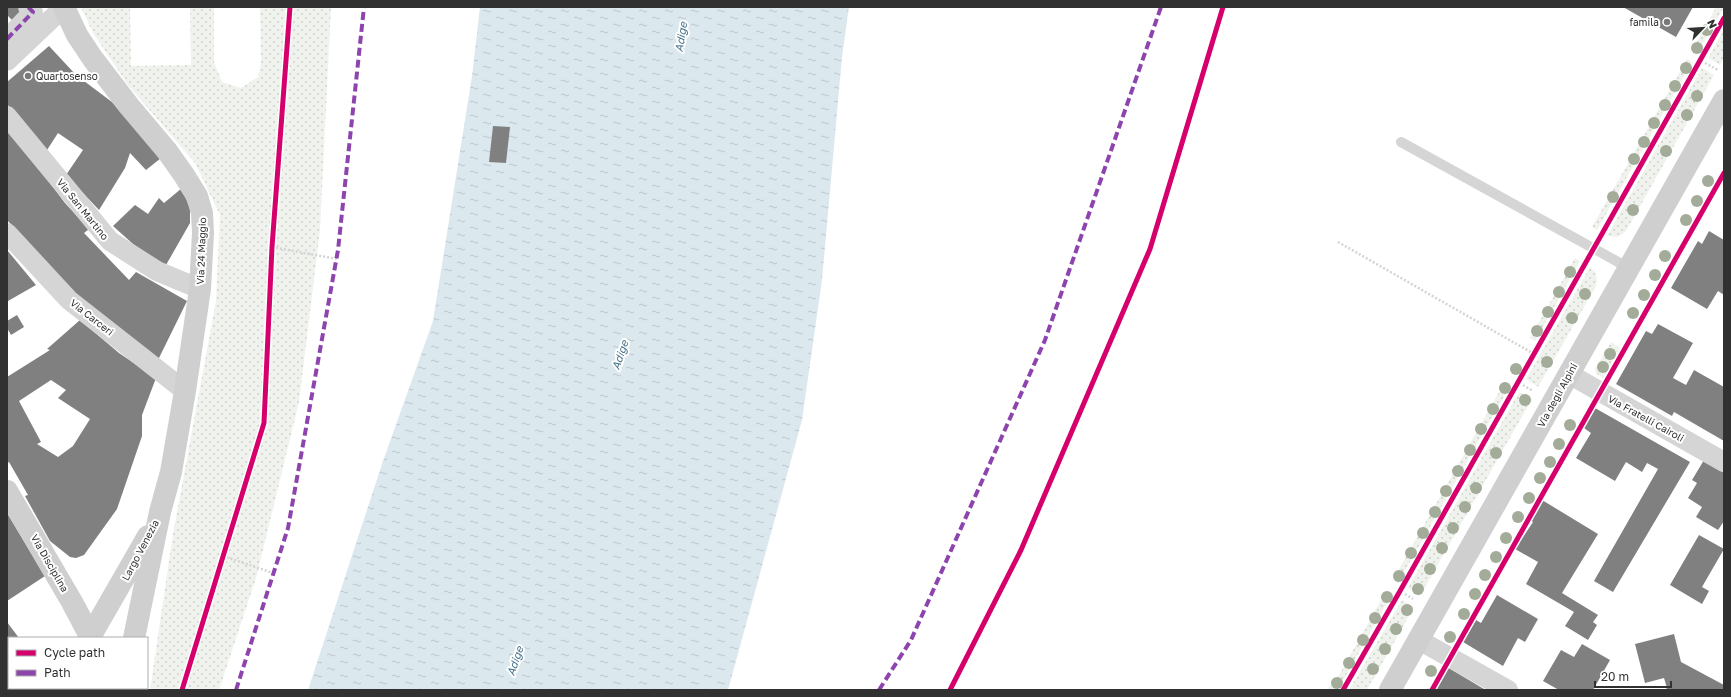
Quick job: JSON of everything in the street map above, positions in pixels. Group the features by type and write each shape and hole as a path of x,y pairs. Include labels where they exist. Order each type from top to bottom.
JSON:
{"street":[{"path":"7,38 33,12 28,7"},
{"path":"7,61 64,7"},
{"name":"Via 24 Maggio","path":"64,7 77,35 93,59 129,106 167,151 197,196 202,213 203,233 200,289 186,391 171,472 160,512"},
{"name":"Via degli Alpini","path":"1390,690 1723,105"},
{"name":"Via San Martino","path":"7,116 110,241 156,271 200,289"},
{"name":"Via Carceri","path":"7,233 69,300 186,391"},
{"name":"Via Fratelli Cairoli","path":"1569,374 1724,462"},
{"name":"Via Disciplina","path":"7,491 72,602 90,637"},
{"name":"Largo Venezia","path":"91,637 137,558 160,512"},
{"name":"Largo Venezia","path":"134,637 160,512"},
{"path":"1419,640 1508,690"}],"lane":[{"path":"1401,142 1629,268"}],"path":[{"path":"1705,63 1718,70"},
{"path":"272,254 273,239"},
{"path":"1338,242 1534,354"},
{"path":"272,247 337,259"},
{"path":"1531,360 1538,347"},
{"path":"1523,385 1535,392"},
{"path":"221,563 225,548"},
{"path":"223,556 273,573"},
{"path":"1405,594 1417,601"}],"shaded area":[{"path":"81,7 130,7 131,66 191,65 190,7 214,7 214,62 222,82 241,88 258,77 261,63 260,7 331,7 320,230 299,402 256,578 219,690 150,690 173,534 216,301 220,215 195,163 128,85 93,33"},
{"path":"1716,7 1724,7 1698,52 1693,49"},
{"path":"1724,29 1724,58 1720,65 1708,58"},
{"path":"1687,59 1692,62 1597,230 1592,227"},
{"path":"1702,68 1714,75 1626,231 1618,237 1607,236"},
{"path":"1575,258 1580,261 1535,341 1530,338"},
{"path":"1590,267 1596,273 1596,286 1538,387 1526,379"},
{"path":"1611,342 1620,348 1603,378 1596,373 1595,369"},
{"path":"1504,383 1510,386 1398,583 1393,580"},
{"path":"1519,392 1532,399 1420,596 1408,588"},
{"path":"1386,591 1392,594 1344,679 1335,690 1326,690 1339,675"},
{"path":"1402,600 1414,607 1367,690 1349,690"}],"water":[{"name":"Adige","path":"480,7 849,7 842,57 822,280 802,420 728,690 308,690 383,461 433,321 472,76"}],"building":[{"path":"7,7 23,7 17,25 7,15"},
{"name":"famila","path":"1623,7 1693,7 1676,37"},
{"path":"49,46 76,75 112,102 161,158 146,170 130,153 125,168 99,210 66,175 83,150 58,133 47,150 7,104 7,82"},
{"path":"7,126 65,203 89,229 84,233 129,280 136,272 187,301 158,360 94,313 7,220"},
{"path":"493,126 510,127 506,163 489,162"},
{"path":"182,188 190,209 190,223 166,265 143,253 113,226 135,205 148,214 159,198 164,203"},
{"path":"1709,231 1724,240 1724,295 1718,291 1707,309 1671,288 1698,241 1702,244"},
{"path":"7,250 36,285 8,301 7,300"},
{"path":"17,315 24,327 11,335 7,328 7,321"},
{"path":"80,320 119,353 156,378 142,415 142,436 117,509 84,555 76,558 70,557 50,541 25,496 28,495 9,462 7,463 7,377 50,350 47,349","holes":["51,380 66,390 58,398 90,419 73,446 58,457 37,444 41,442 19,401"]},
{"path":"1658,324 1693,343 1673,378 1686,385 1694,370 1724,387 1724,441 1674,412 1672,416 1616,384 1646,331 1652,334"},
{"path":"1595,408 1690,462 1613,592 1594,581 1658,469 1647,463 1642,472 1626,462 1615,481 1576,458 1591,433 1584,428"},
{"path":"1704,460 1724,473 1724,521 1718,530 1696,517 1702,507 1688,498 1697,483 1692,480"},
{"path":"1542,500 1598,534 1562,593 1598,615 1593,622 1597,625 1588,640 1565,626 1574,612 1526,584 1538,562 1515,549 1533,522 1530,520"},
{"path":"7,513 45,576 7,601"},
{"path":"1699,535 1724,549 1702,587 1709,591 1702,604 1670,585"},
{"path":"1497,595 1538,619 1525,642 1518,638 1503,666 1463,642 1476,620 1481,623"},
{"path":"7,622 18,637 8,637 8,689 35,690 7,690"},
{"path":"1674,634 1681,662 1724,685 1724,690 1665,690 1667,688 1664,678 1645,683 1635,644"},
{"path":"1582,644 1610,660 1593,690 1559,690 1543,681 1561,650 1574,657"},
{"path":"1447,667 1484,689 1434,690"}],"marked path":[{"path":"7,39 33,12 28,7"},
{"path":"236,690 288,528 338,250 364,7"},
{"path":"879,690 911,640 1045,340 1161,7"}],"cycle path":[{"path":"182,690 264,423 272,247 290,7"},
{"path":"950,690 1021,550 1150,249 1223,7"},
{"path":"1343,690 1724,18"},
{"path":"1432,690 1724,173"}],"place":[{"name":"famila","path":"1667,22"},
{"name":"Quartosenso","path":"28,76"}]}
